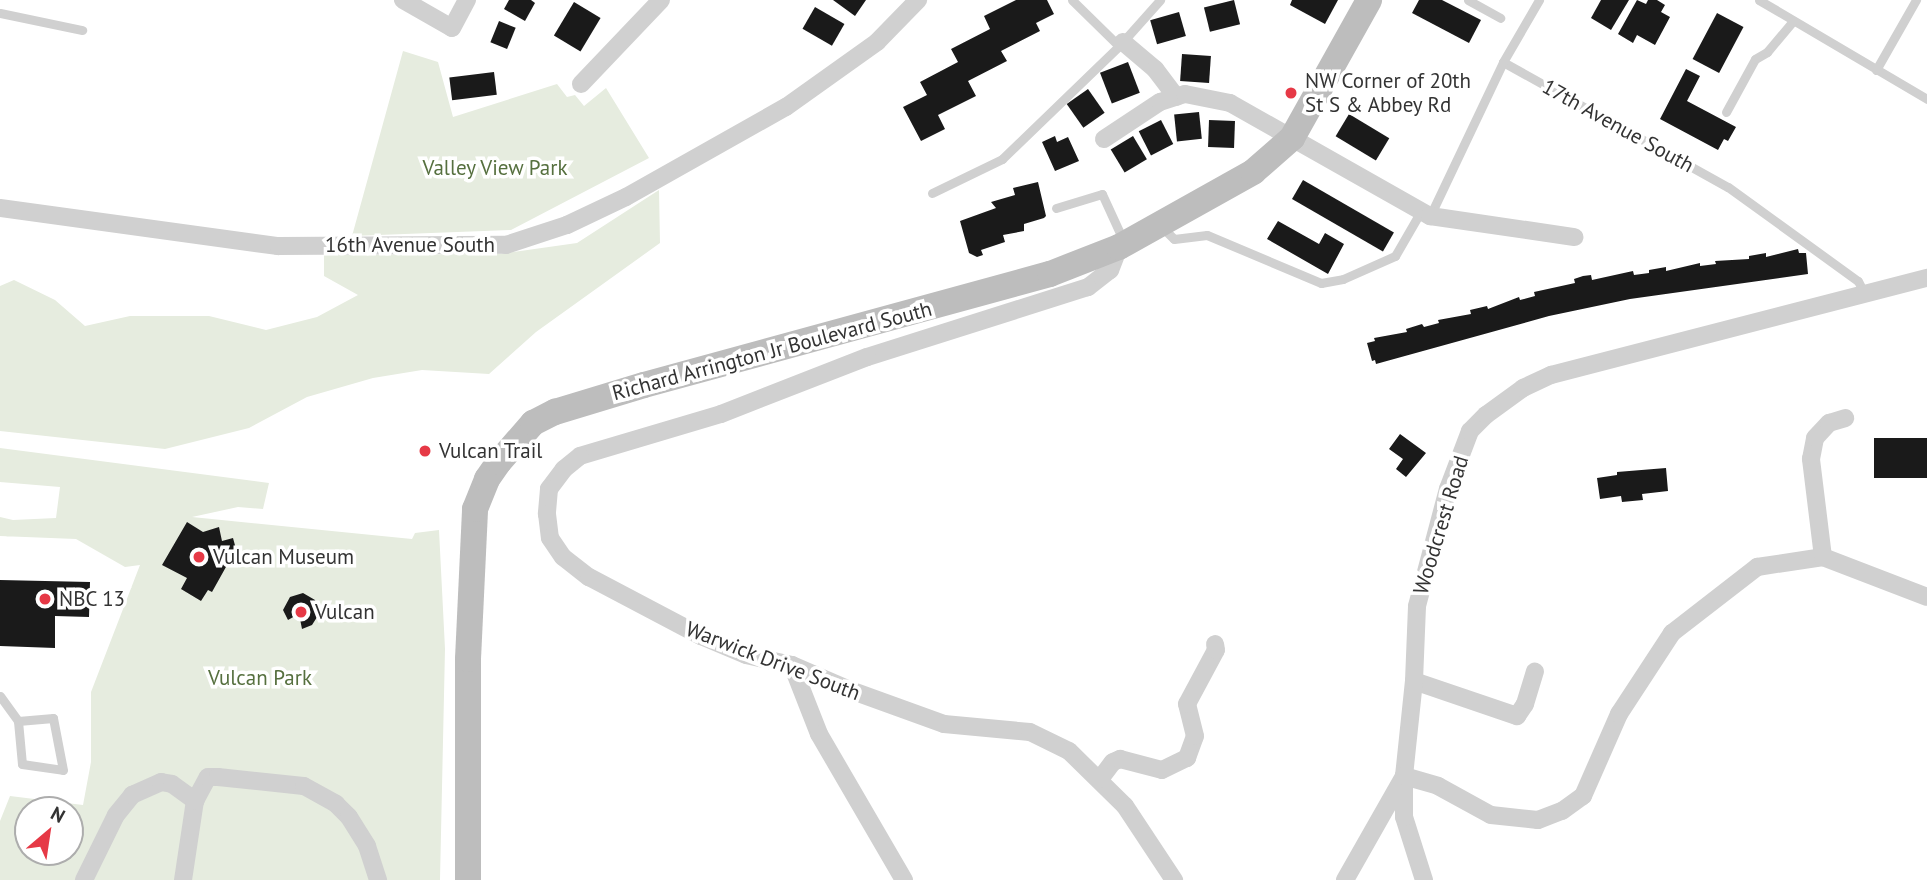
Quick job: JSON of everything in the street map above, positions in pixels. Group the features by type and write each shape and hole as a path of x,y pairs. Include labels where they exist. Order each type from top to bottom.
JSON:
{"street":[{"path":"403,0 452,28 467,0"},
{"path":"581,84 662,0"},
{"name":"16th Avenue South","path":"0,208 278,246 506,245 568,225 626,197 786,107 877,42 918,0"},
{"name":"Richard Arrington Jr Boulevard South","path":"467,880 468,659 475,509 487,479 533,423 555,412 644,385 1050,274 1122,245 1253,172 1292,138 1369,0"},
{"path":"1121,44 1155,69 1176,97"},
{"path":"1104,139 1160,102 1185,94 1230,103 1425,214 1574,237"},
{"name":"Warwick Drive South","path":"1122,245 1110,270 1088,287 867,357 721,414 580,456 564,469 549,489 547,514 550,538 563,557 589,577 701,636 746,654 792,665 850,690 944,724 1030,732 1069,751 1125,806 1174,880"},
{"name":"Woodcrest Road","path":"1345,880 1404,776 1415,681 1417,606 1448,489 1470,432 1486,415 1523,388 1551,375 1927,278"},
{"path":"1823,557 1811,459 1815,438 1829,422 1845,418"},
{"path":"1424,880 1412,852 1404,817 1404,776 1438,786 1490,815 1538,820 1562,811 1583,796 1619,713 1672,632 1756,567 1823,557 1927,597"},
{"path":"1100,779 1113,762 1120,760 1162,770 1187,758 1195,736 1187,704 1216,650 1215,644"},
{"path":"792,665 819,734 904,880"},
{"path":"1415,681 1517,716 1525,704 1535,671"},
{"path":"183,880 185,850 195,801 208,777 263,779 304,786 336,804 349,817 368,846 378,880"},
{"path":"84,880 116,815 132,794 161,782 172,784 195,801"}],"lane":[{"path":"1072,0 1121,44"},
{"path":"932,193 1002,159 1121,44 1160,0"},
{"path":"1468,0 1500,18"},
{"path":"1159,225 1174,239 1207,235 1321,283 1343,279 1395,256 1425,214 1503,62 1539,0"},
{"path":"1759,0 1927,99"},
{"path":"1876,70 1916,0"},
{"path":"0,13 82,30"},
{"path":"1727,112 1755,59 1767,52 1793,20"},
{"name":"17th Avenue South","path":"1503,62 1728,187 1858,281 1865,295"},
{"path":"1056,208 1102,194 1122,245"},
{"path":"0,696 18,721 22,764 63,770 53,718 18,721"}],"green space":[{"name":"Valley View Park","path":"403,51 438,62 453,117 557,84 567,97 575,95 584,106 606,88 649,158 511,230 352,236"},
{"path":"659,190 660,243 536,332 489,374 422,370 373,378 307,397 249,428 165,449 0,431 0,286 14,280 55,300 85,326 130,316 209,316 266,330 317,317 358,295 324,276 324,255 499,254 577,243"},
{"name":"Vulcan Park","path":"0,448 269,483 263,509 238,507 192,517 412,539 415,533 439,530 445,649 440,880 0,880 0,821 10,796 14,796 14,866 84,866 84,800 91,762 91,692 140,565 125,567 76,539 0,536 0,517 13,520 56,518 60,487 0,482"}],"building":[{"path":"509,0 531,0 535,3 525,21 504,9"},
{"path":"833,0 866,0 855,16"},
{"path":"1016,0 1047,0 1054,14 1036,23 1040,31 1001,51 1007,61 968,81 976,96 938,115 945,129 921,141 903,107 927,95 920,82 958,62 951,49 990,29 984,16"},
{"path":"1234,0 1240,24 1210,32 1204,7"},
{"path":"1292,0 1338,0 1325,24 1290,5"},
{"path":"1419,0 1442,0 1481,20 1469,43 1412,13"},
{"path":"1601,0 1629,0 1611,30 1591,18"},
{"path":"1637,0 1646,4 1648,0 1657,0 1665,5 1661,12 1670,17 1655,45 1637,35 1633,43 1618,34"},
{"path":"574,2 601,18 580,51 554,35"},
{"path":"815,7 844,24 832,46 802,29"},
{"path":"1179,12 1186,36 1157,44 1150,20"},
{"path":"1717,13 1743,27 1719,73 1693,59"},
{"path":"499,21 516,28 507,49 490,42"},
{"path":"1182,54 1211,56 1209,83 1180,81"},
{"path":"1128,62 1140,93 1112,104 1100,73"},
{"path":"1686,69 1700,76 1687,101 1736,127 1728,141 1724,139 1718,150 1660,119"},
{"path":"494,72 497,95 452,100 449,77"},
{"path":"1088,89 1105,113 1083,128 1067,104"},
{"path":"1199,112 1202,139 1177,141 1174,115"},
{"path":"1349,114 1389,138 1376,160 1336,136"},
{"path":"1161,120 1173,144 1151,155 1139,131"},
{"path":"1209,120 1235,121 1234,148 1208,147"},
{"path":"1055,136 1057,142 1068,137 1079,161 1055,171 1042,142"},
{"path":"1133,136 1147,159 1125,173 1111,149"},
{"path":"1303,180 1394,232 1383,252 1292,199"},
{"path":"1038,182 1046,216 1024,224 1024,231 1003,235 1005,242 981,250 983,255 977,257 969,253 960,221 996,208 991,202 1015,195 1013,188"},
{"path":"1278,221 1319,244 1325,233 1344,244 1328,274 1267,239"},
{"path":"1798,249 1799,253 1806,253 1808,274 1630,299 1549,316 1376,364 1375,360 1372,361 1367,343 1375,341 1374,338 1407,332 1406,329 1422,324 1424,327 1439,323 1438,320 1471,314 1470,310 1487,306 1488,309 1519,297 1520,300 1535,296 1534,292 1575,283 1574,279 1583,276 1591,275 1592,280 1633,271 1634,275 1649,273 1649,270 1666,267 1666,271 1700,263 1700,266 1716,264 1715,261 1749,259 1749,256 1766,253 1766,257"},
{"path":"1400,434 1426,453 1406,477 1396,469 1403,459 1389,449"},
{"path":"1874,438 1927,438 1927,478 1874,478"},
{"path":"1666,468 1668,491 1642,494 1643,500 1622,502 1621,496 1600,499 1597,478 1617,475 1617,472"},
{"name":"Vulcan Museum","path":"187,522 203,532 219,527 222,541 233,538 236,549 212,592 208,590 201,601 181,589 187,578 162,565"},
{"name":"NBC 13","path":"0,580 90,582 89,617 55,616 55,648 0,646"},
{"name":"Vulcan","path":"303,593 315,600 319,614 312,625 302,629 300,619 295,616 288,620 283,610 290,597"}],"place":[{"name":"NW Corner of 20th St S & Abbey Rd","path":"1291,93"},
{"name":"Vulcan Trail","path":"425,451"},
{"name":"Vulcan Museum","path":"199,557"},
{"name":"NBC 13","path":"45,599"},
{"name":"Vulcan","path":"301,612"}]}
